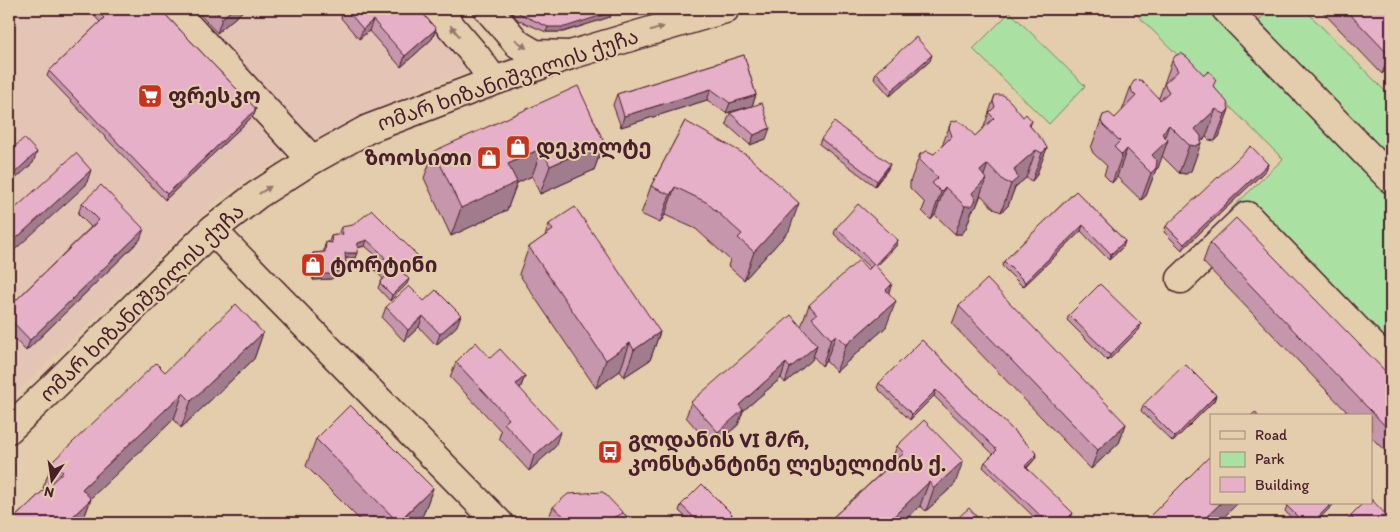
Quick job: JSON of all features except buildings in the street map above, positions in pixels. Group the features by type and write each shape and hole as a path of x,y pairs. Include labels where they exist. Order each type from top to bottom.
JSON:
{"street":[{"path":"172,9 312,160"},
{"path":"436,9 476,56 494,81"},
{"path":"488,9 518,44 535,54 570,55"},
{"name":"ომარ ხიზანიშვილის ქუჩა","path":"9,428 212,230 257,195 312,160 368,129 494,81 570,55 724,9"},
{"path":"1226,9 1391,179"},
{"path":"1181,279 1247,216 1391,366"},
{"path":"212,230 499,523"}],"shaded area":[{"path":"9,9 432,9 469,51 469,71 419,90 291,152 222,196 9,400"}],"green space":[{"path":"1131,9 1232,9 1250,28 1271,9 1304,9 1391,97 1391,377 1228,212 1283,159"},
{"path":"1010,12 1085,86 1049,124 973,49"}],"place":[{"name":"ფრესკო","path":"150,96"},
{"name":"დეკოლტე","path":"518,147"},
{"name":"ზოოსითი","path":"489,158"},
{"name":"ტორტინი","path":"313,265"},
{"name":"გლდანის VI მ/რ, კონსტანტინე ლესელიძის ქ.","path":"610,452"}]}
